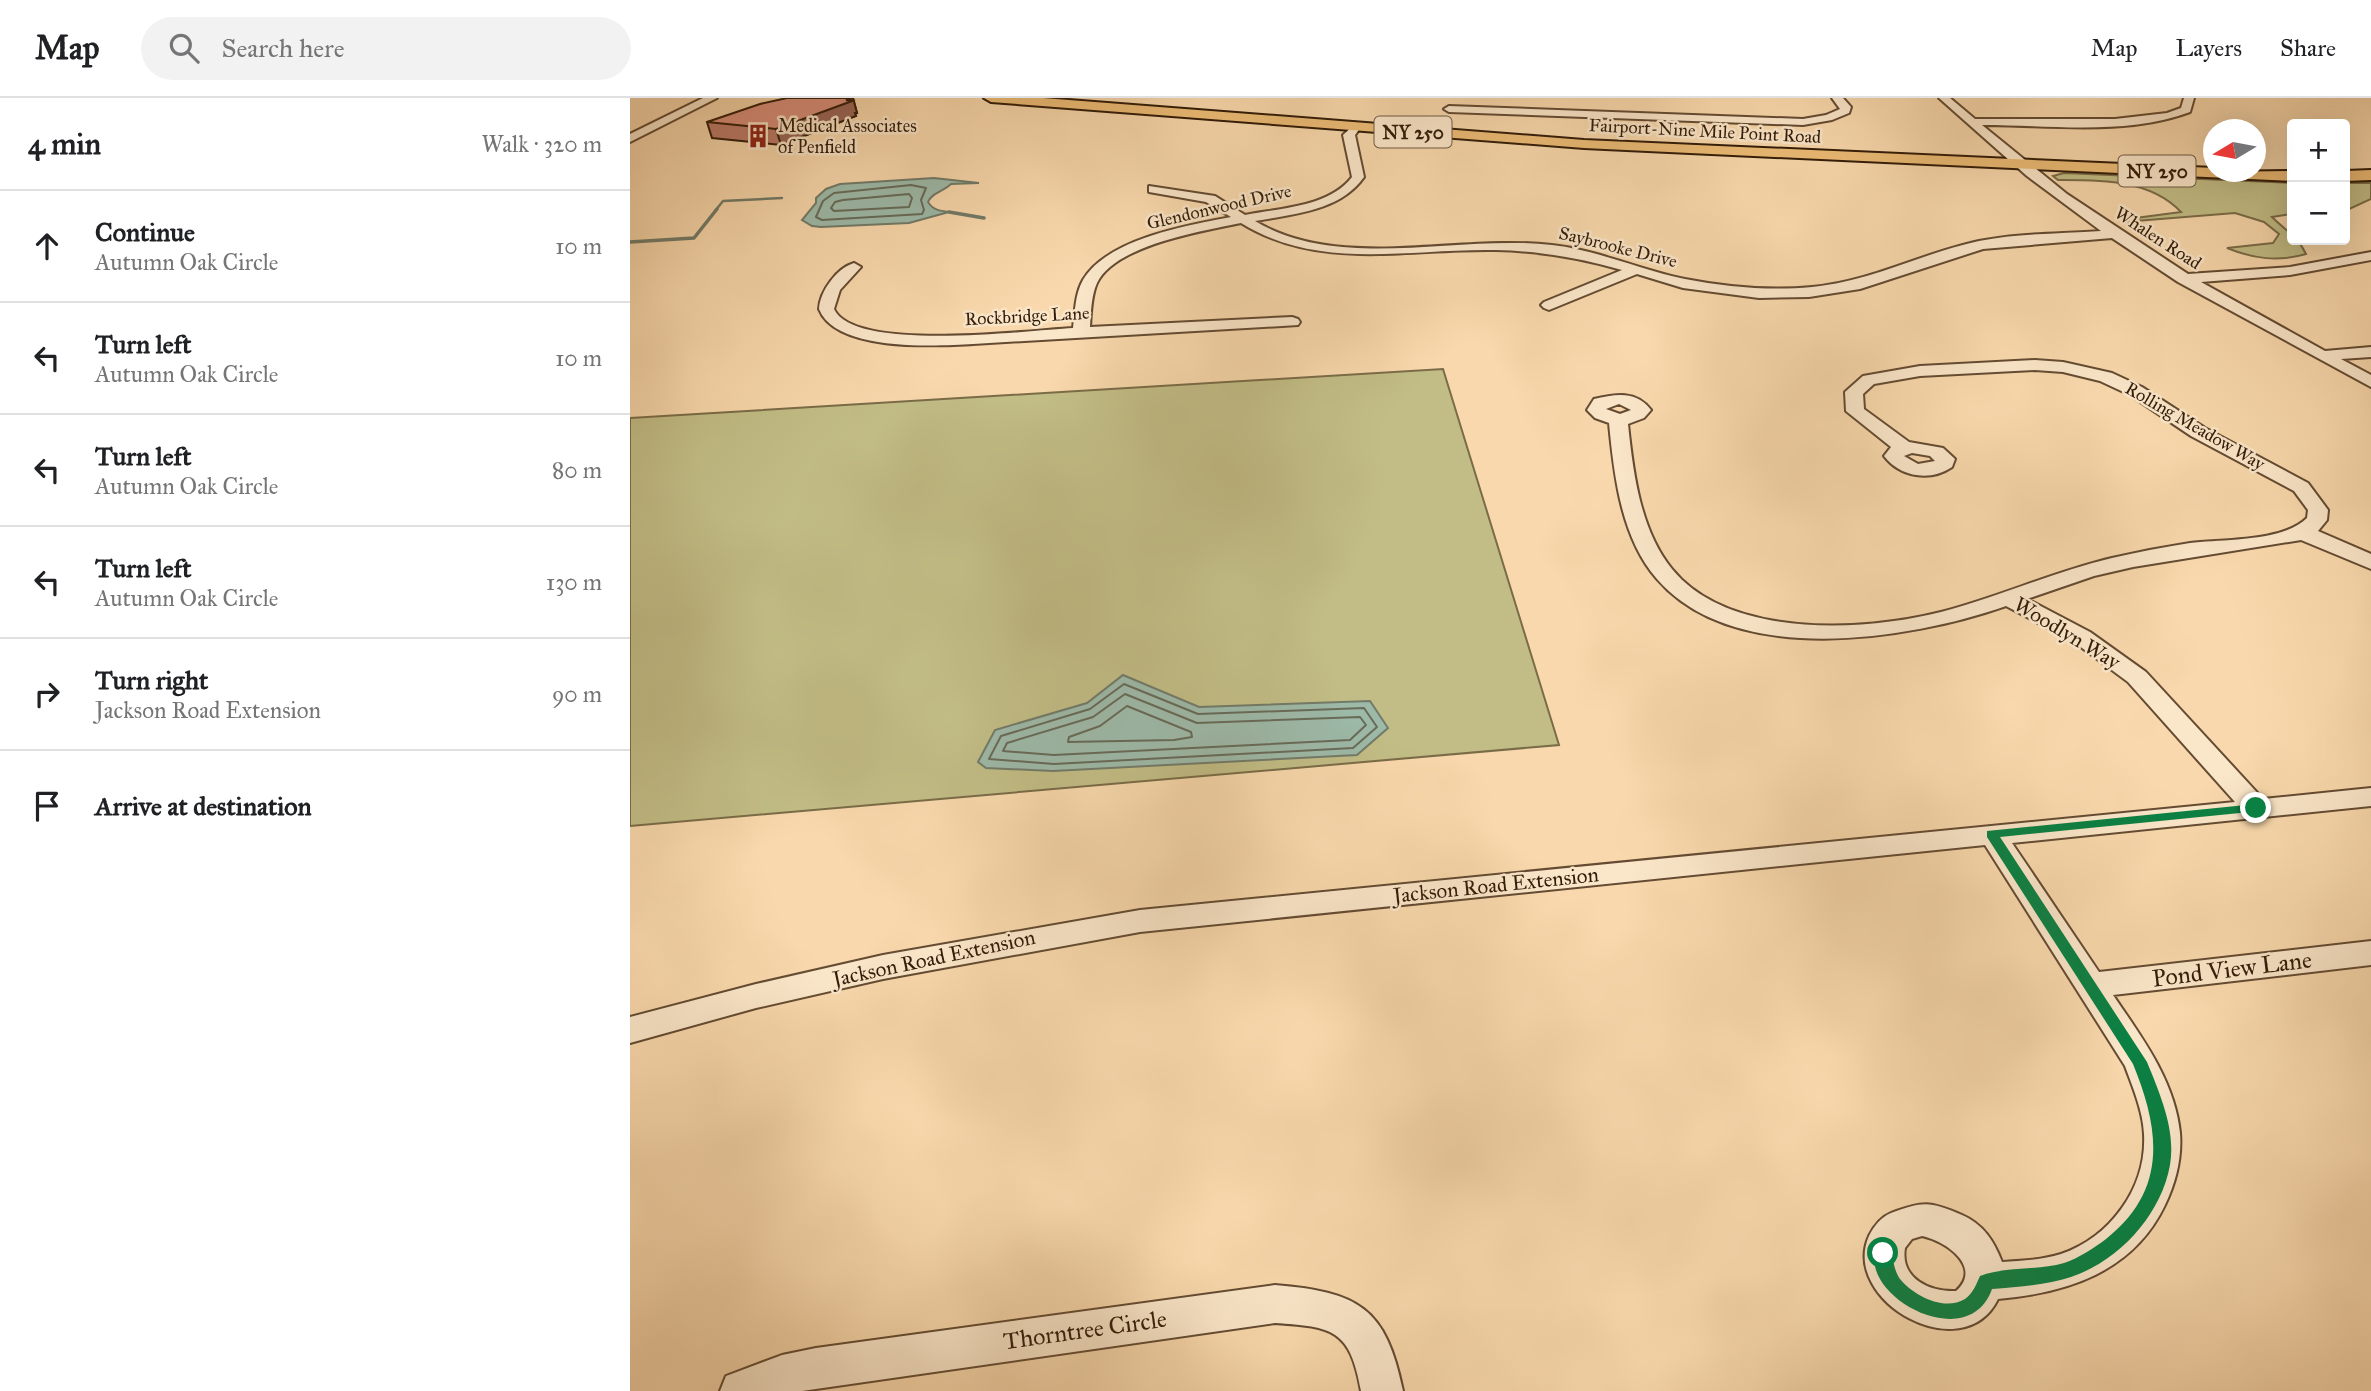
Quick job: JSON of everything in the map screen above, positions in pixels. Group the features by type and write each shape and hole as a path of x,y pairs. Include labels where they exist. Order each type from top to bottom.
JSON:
{"main road":[{"name":"Fairport-Nine Mile Point Road","path":"991,98 1437,134 2022,165 2287,176"},
{"path":"2350,176 2371,175"}],"street":[{"path":"630,139 694,104 712,98"},
{"path":"1437,134 1452,120 1446,103 1803,122 1828,118 1845,111 1846,107 1837,98"},
{"name":"Whalen Road","path":"1944,98 2062,197 2117,236 2183,278 2371,382"},
{"path":"1971,122 2151,120 2181,113 2186,110 2189,98"},
{"name":"Glendonwood Drive","path":"1080,332 1091,278 1113,258 1168,236 1318,204 1354,184 1358,170 1349,135 1355,127"},
{"name":"Saybrooke Drive","path":"1153,190 1198,195 1278,239 1316,248 1361,252 1494,246 1534,248 1570,252 1682,283 1731,291 1809,292 1855,286 1965,248 1994,243 2117,236"},
{"path":"2183,278 2280,272 2371,256"},
{"name":"Rockbridge Lane","path":"854,267 834,289 826,311 836,323 863,334 942,340 1292,322"},
{"path":"1549,305 1635,270"},
{"path":"2322,356 2371,352"},
{"name":"Rolling Meadow Way","path":"1905,448 1855,411 1854,392 1860,385 1882,376 1920,372 2035,365 2078,370 2122,383 2198,432 2301,487 2318,510 2317,520 2304,533"},
{"name":"Woodlyn Way","path":"1618,419 1626,484 1651,555 1677,589 1696,603 1752,623 1783,629 1845,631 1881,629 1943,618 2007,597 2082,637 2137,677 2256,808"},
{"path":"2007,597 2063,577 2150,556 2304,533 2371,562"},
{"name":"Jackson Road Extension","path":"630,1030 767,993 880,968 1013,940 1140,921 2371,797"},
{"path":"1986,1282 2030,1278 2069,1270 2103,1251 2128,1231 2149,1201 2162,1165 2162,1132 2155,1098 2140,1062 1992,834"},
{"name":"Pond View Lane","path":"2092,985 2371,953"},
{"name":"Thorntree Circle","path":"741,1391 782,1376 816,1368 1275,1304 1324,1308 1353,1322 1369,1341 1379,1370 1382,1391"}],"shaded area":[{"path":"2064,173 2203,179 2203,182 2287,183 2287,215 2272,217 2287,231 2287,245 2301,245 2306,254 2266,258 2227,248 2273,243 2279,234 2264,222 2235,213 2123,222 2128,219 2181,212 2169,201 2140,187 2108,181 2058,180 2053,176"},
{"path":"2350,183 2371,183 2371,199 2350,209"},
{"path":"1443,369 1559,745 630,826 630,418"}],"water":[{"path":"934,178 979,183 951,184 932,196 928,202 937,210 949,212 909,223 821,227 812,226 802,220 816,203 816,198 826,189 840,184"},
{"path":"1123,675 1199,707 1370,701 1388,728 1357,755 1053,771 986,768 978,762 995,730 1087,703"}],"building":[{"path":"787,98 852,98 846,100 852,101 776,129 707,122 760,104"}],"waterway":[{"path":"715,211 723,201 782,198"},
{"path":"630,242 694,238 717,209"},
{"path":"949,212 984,218"}],"place":[{"name":"Medical Associates of Penfield","path":"758,136"}],"route":[{"path":"1883,1253 1885,1268 1893,1283 1906,1296 1939,1310 1956,1310 1970,1305 1981,1295 1986,1282 2030,1278 2069,1270 2103,1251 2128,1231 2149,1201 2162,1165 2162,1132 2155,1098 2140,1062 1992,834 2256,808"}]}
